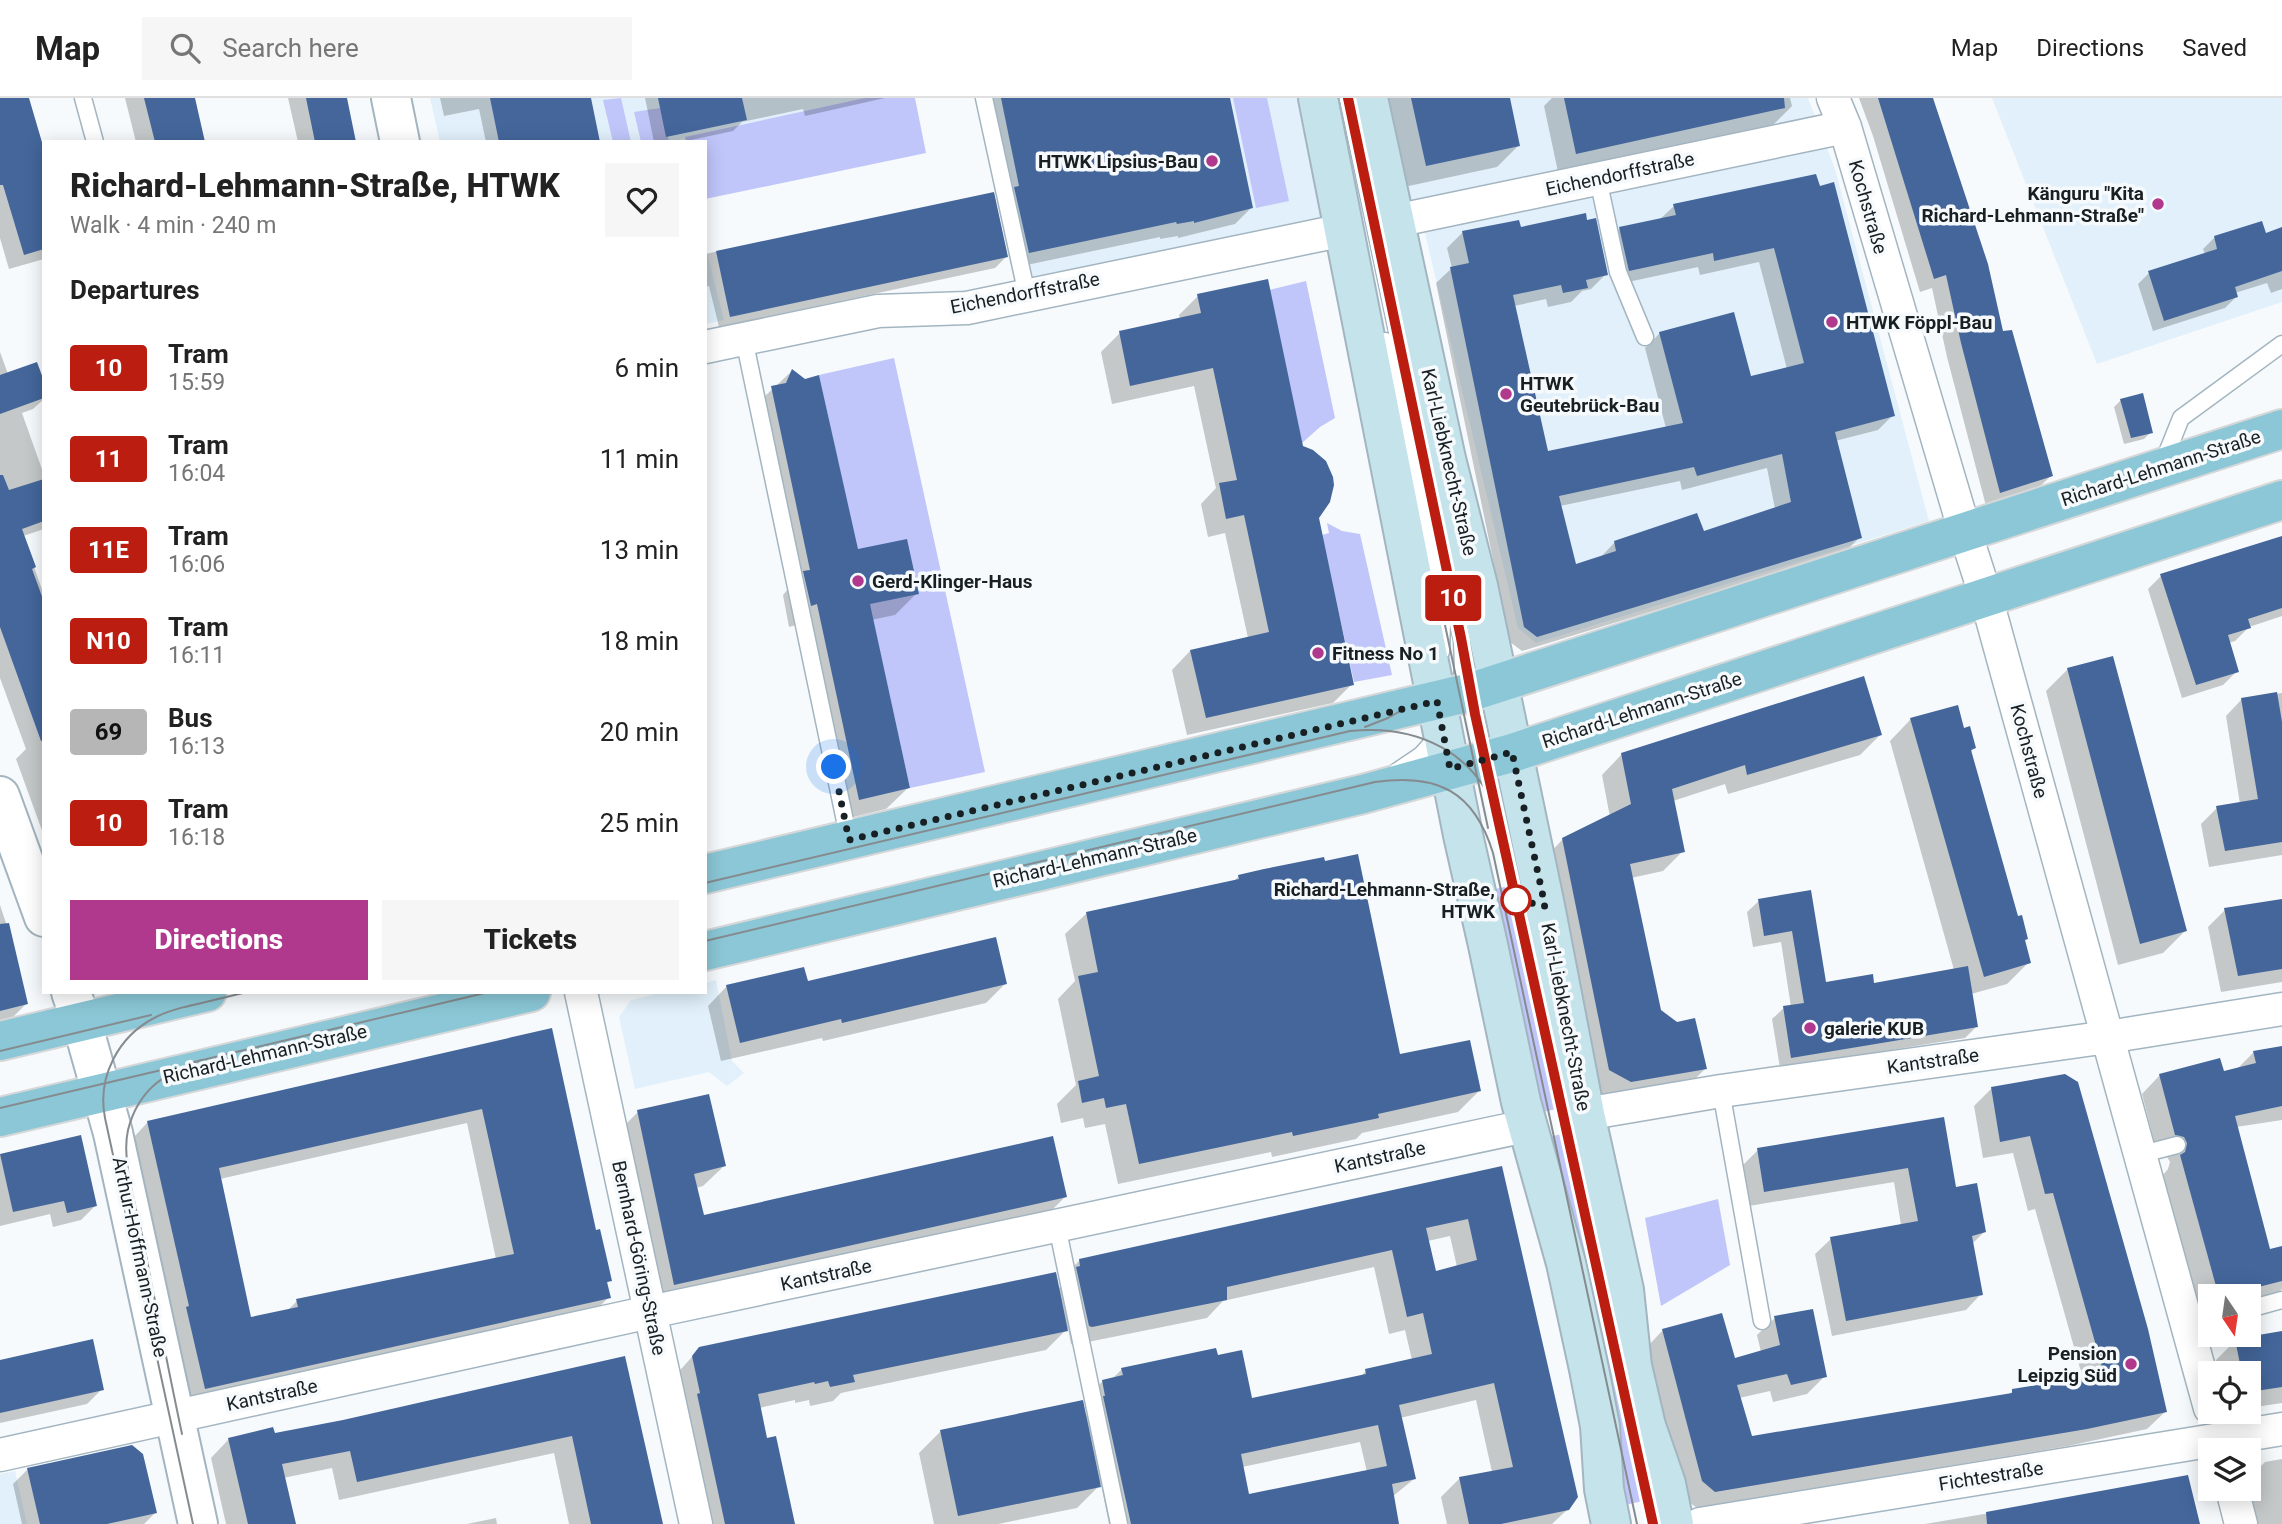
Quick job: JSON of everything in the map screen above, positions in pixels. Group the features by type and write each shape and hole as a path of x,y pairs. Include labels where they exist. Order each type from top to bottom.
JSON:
{"main road":[{"path":"1318,98 1435,702 1527,1126 1566,1263 1589,1369 1600,1426 1604,1489 1611,1524"},
{"name":"Karl-Liebknecht-Straße","path":"1368,98 1446,459 1478,586 1545,906 1585,1114 1622,1283 1632,1366 1646,1426 1666,1484 1674,1524"},
{"name":"Richard-Lehmann-Straße","path":"707,874 1435,702 1498,684 2282,429"},
{"name":"Richard-Lehmann-Straße","path":"707,951 1324,803 1512,752 2282,499"},
{"path":"0,1041 76,1007 190,994"},
{"name":"Richard-Lehmann-Straße","path":"0,1116 523,994"}],"street":[{"path":"391,98 400,140"},
{"name":"Kochstraße","path":"1833,98 1845,127 1986,597 2139,1155 2198,1319"},
{"name":"Eichendorffstraße","path":"1395,221 1845,127"},
{"name":"Eichendorffstraße","path":"707,347 878,311 967,308 1345,230"},
{"path":"0,796 42,912"},
{"name":"Bernhard-Göring-Straße","path":"581,994 696,1524"},
{"name":"Arthur-Hoffmann-Straße","path":"76,1007 102,1093 127,1198 198,1524"},
{"name":"Kantstraße","path":"1585,1114 1721,1091 2108,1037 2282,1009"},
{"name":"Kantstraße","path":"0,1455 650,1312 1527,1126"},
{"name":"Kochstraße","path":"2203,1348 2216,1427"},
{"name":"Fichtestraße","path":"1700,1524 2216,1427 2282,1429"},
{"path":"2235,1501 2241,1524"}],"lane":[{"path":"83,98 94,140"},
{"path":"984,98 1027,295"},
{"path":"1324,803 1398,771 1427,749 1442,642 1438,592 1334,98"},
{"path":"1348,98 1462,640 1463,669 1435,702"},
{"path":"1598,179 1618,272 1645,337"},
{"path":"744,339 849,840"},
{"path":"2161,468 2181,418 2282,344"},
{"path":"1721,1091 1762,1321"},
{"path":"2139,1155 2177,1145"},
{"path":"1057,1226 1119,1524"},
{"path":"2261,1305 2282,1300"}],"shaded area":[{"path":"430,98 867,98 679,140 440,140"},
{"path":"621,98 631,140 613,140 603,100"},
{"path":"865,98 915,98 926,153 707,199 707,140 686,140 685,137"},
{"path":"975,98 1808,98 1835,169 1929,521 1536,643 1518,628 1417,199 1014,281"},
{"path":"1233,98 1267,98 1289,201 1256,208"},
{"name":"Känguru \"Kita Richard-Lehmann-Straße\"","path":"1992,98 2282,98 2282,302 2097,364"},
{"path":"660,108 668,140 641,140 634,112"},
{"path":"707,253 724,320 707,324"},
{"path":"1306,281 1335,418 1302,443 1269,290"},
{"path":"894,358 985,772 910,788 819,375"},
{"path":"1327,523 1342,531 1360,534 1392,675 1354,682 1322,535 1329,533"},
{"path":"1519,884 1565,1107 1543,1112 1495,889"},
{"path":"716,980 732,1061 744,1073 727,1086 709,1072 635,1089 619,1017 631,1000 656,994 707,994 707,982"},
{"path":"1571,1132 1662,1497 1615,1507 1548,1137"},
{"path":"1718,1199 1730,1265 1661,1306 1645,1218"},
{"path":"15,1471 27,1524 0,1524 0,1474"}],"building":[{"path":"0,98 29,98 42,142 42,250 24,255 3,185 0,185"},
{"path":"144,98 195,98 205,140 154,140"},
{"path":"306,98 347,98 356,140 315,140"},
{"path":"490,98 591,98 600,140 499,140"},
{"path":"658,98 742,98 747,120 666,137"},
{"path":"1001,98 1230,98 1253,208 1194,223 1176,222 1029,253 1014,187 1019,186"},
{"path":"1411,98 1510,98 1520,146 1426,166"},
{"path":"1564,98 1784,98 1785,108 1576,154"},
{"path":"1878,98 1933,98 1988,264 2003,331 2012,330 2053,476 2000,493 1946,275 1934,279"},
{"path":"1816,174 1820,186 1834,182 1895,416 1835,432 1862,538 1537,637 1524,627 1450,267 1469,263 1462,231 1519,220 1521,227 1586,213 1587,220 1596,218 1608,275 1586,280 1588,288 1563,293 1561,285 1513,295 1548,451 1683,423 1659,332 1734,312 1751,376 1804,363 1774,248 1714,261 1713,253 1629,271 1619,227 1676,215 1673,204","holes":["1782,454 1791,502 1704,531 1697,513 1614,541 1616,551 1576,564 1559,496 1694,467 1697,476"]},
{"path":"994,192 1008,257 730,317 716,251"},
{"path":"2262,221 2266,233 2282,227 2282,271 2235,287 2238,297 2164,321 2148,271 2217,249 2214,236"},
{"path":"1268,279 1303,446 1313,450 1326,461 1333,477 1330,502 1319,518 1354,685 1206,718 1190,650 1269,632 1244,515 1226,519 1219,483 1237,480 1213,368 1130,386 1119,331 1201,313 1197,294"},
{"path":"37,362 42,376 42,399 0,414 0,375"},
{"name":"Gerd-Klinger-Haus","path":"792,369 805,379 819,375 858,549 907,539 919,594 870,604 910,788 859,800 817,604 811,606 803,571 810,570 771,386 786,383"},
{"path":"2143,393 2153,433 2131,438 2120,399"},
{"path":"0,475 3,475 9,490 42,480 42,522 22,529 36,567 32,569 42,596 42,741 0,627"},
{"path":"2282,536 2282,608 2248,619 2251,628 2228,635 2239,672 2196,685 2160,574"},
{"path":"2113,656 2187,931 2140,944 2067,668"},
{"path":"1864,676 1882,735 1747,775 1745,765 1672,789 1685,852 1630,864 1661,1010 1677,1022 1695,1018 1707,1069 1631,1082 1609,1070 1562,838 1631,804 1621,753"},
{"path":"2277,692 2282,722 2282,842 2225,851 2216,806 2258,799 2241,698"},
{"path":"1958,705 1964,728 1970,726 1976,748 1971,750 2018,916 2022,915 2031,963 1984,977 1910,718"},
{"path":"1358,854 1400,1054 1470,1040 1481,1091 1378,1114 1379,1118 1293,1136 1292,1132 1139,1164 1126,1104 1106,1108 1104,1098 1082,1103 1078,1081 1099,1076 1078,976 1098,972 1086,912 1239,879 1238,875 1264,869 1324,857 1325,861"},
{"path":"1811,890 1826,982 1873,974 1874,983 1968,966 1978,1027 1791,1058 1783,1006 1804,1003 1792,931 1764,936 1758,899"},
{"path":"2282,899 2282,969 2238,976 2224,908"},
{"path":"9,923 28,1004 0,1011 0,924"},
{"path":"996,937 1007,984 842,1023 841,1019 740,1043 726,985 804,967 808,981"},
{"path":"552,1028 596,1230 600,1229 612,1281 607,1282 611,1298 205,1389 147,1121","holes":["482,1109 514,1254 296,1299 298,1307 251,1317 219,1168"]},
{"path":"2282,1046 2282,1106 2235,1116 2270,1249 2282,1246 2282,1281 2261,1286 2261,1284 2215,1284 2180,1155 2185,1152 2187,1143 2184,1137 2175,1135 2159,1074 2220,1058 2224,1071 2256,1063 2253,1051"},
{"path":"2065,1074 2078,1082 2148,1329 2167,1412 2087,1429 1715,1492 1702,1481 1662,1329 1722,1313 1735,1358 1780,1345 1774,1316 1813,1309 1827,1377 1791,1385 1787,1374 1737,1385 1752,1436 2012,1393 2012,1389 2104,1374 2053,1193 2045,1194 2030,1136 2000,1142 1991,1087"},
{"path":"709,1094 726,1166 694,1174 704,1215 1053,1136 1067,1197 674,1285 637,1110"},
{"path":"1944,1117 1956,1187 1977,1183 1986,1232 1972,1236 1983,1295 1846,1321 1830,1237 1918,1221 1908,1168 1764,1192 1757,1148"},
{"path":"81,1135 97,1206 67,1213 64,1201 13,1212 0,1154"},
{"path":"1502,1166 1578,1497 1569,1510 1501,1524 1469,1524 1459,1477 1513,1467 1494,1383 1399,1405 1416,1479 1392,1484 1399,1524 1131,1524 1103,1396 1102,1380 1123,1375 1121,1368 1216,1348 1218,1355 1242,1350 1252,1398 1366,1374 1365,1369 1432,1354 1423,1313 1407,1317 1392,1250 1227,1287 1227,1300 1092,1327 1089,1326 1076,1267 1080,1266 1079,1259","holes":["1468,1219 1477,1260 1436,1271 1426,1228","1378,1425 1387,1466 1249,1494 1241,1454"]},
{"path":"1056,1272 1068,1331 853,1375 855,1382 830,1387 828,1381 814,1382 758,1394 767,1438 776,1436 795,1524 725,1524 697,1394 700,1393 692,1356 699,1347"},
{"path":"2282,1331 2282,1387 2261,1390 2261,1361 2239,1361 2237,1348 2261,1348 2261,1335"},
{"path":"93,1339 104,1390 0,1413 0,1360"},
{"path":"625,1356 663,1524 591,1524 572,1436 357,1482 350,1451 282,1464 296,1524 248,1524 228,1438 273,1427 275,1433 343,1420"},
{"path":"1083,1400 1101,1487 958,1516 940,1430"},
{"path":"132,1445 143,1454 157,1513 107,1524 40,1524 27,1468"},
{"path":"2188,1475 2200,1524 1987,1524 1986,1512"}],"tram line":[{"name":"10","path":"1348,98 1475,714 1653,1524"},
{"path":"1438,592 1488,828"},
{"path":"1462,640 1493,794"},
{"path":"1365,727 1404,709"},
{"path":"707,883 1350,731 1399,732 1442,747 1476,776 1489,796 1499,820 1653,1524"},
{"path":"707,941 1375,782 1417,781 1435,784 1450,791 1464,801 1475,814 1493,853 1637,1524"},
{"path":"185,1007 239,994"},
{"path":"194,1062 481,994"},
{"path":"192,1005 160,1015 143,1025 121,1046 108,1073 103,1103 193,1524"},
{"path":"0,1051 151,1015"},
{"path":"182,1434 130,1182 126,1142 133,1116 146,1093 176,1070 201,1060"},
{"path":"0,1108 170,1068"}],"place":[{"name":"HTWK Lipsius-Bau","path":"1212,161"},
{"name":"Känguru \"Kita Richard-Lehmann-Straße\"","path":"2158,204"},
{"name":"HTWK Föppl-Bau","path":"1832,322"},
{"name":"HTWK Geutebrück-Bau","path":"1506,394"},
{"name":"Gerd-Klinger-Haus","path":"858,581"},
{"name":"Fitness No 1","path":"1318,653"},
{"name":"Richard-Lehmann-Straße, HTWK","path":"1516,900"},
{"name":"galerie KUB","path":"1810,1028"},
{"name":"Pension Leipzig Süd","path":"2131,1364"}],"route":[{"path":"834,767 849,840 1437,701 1450,769 1512,752 1545,906 1516,900"}]}
